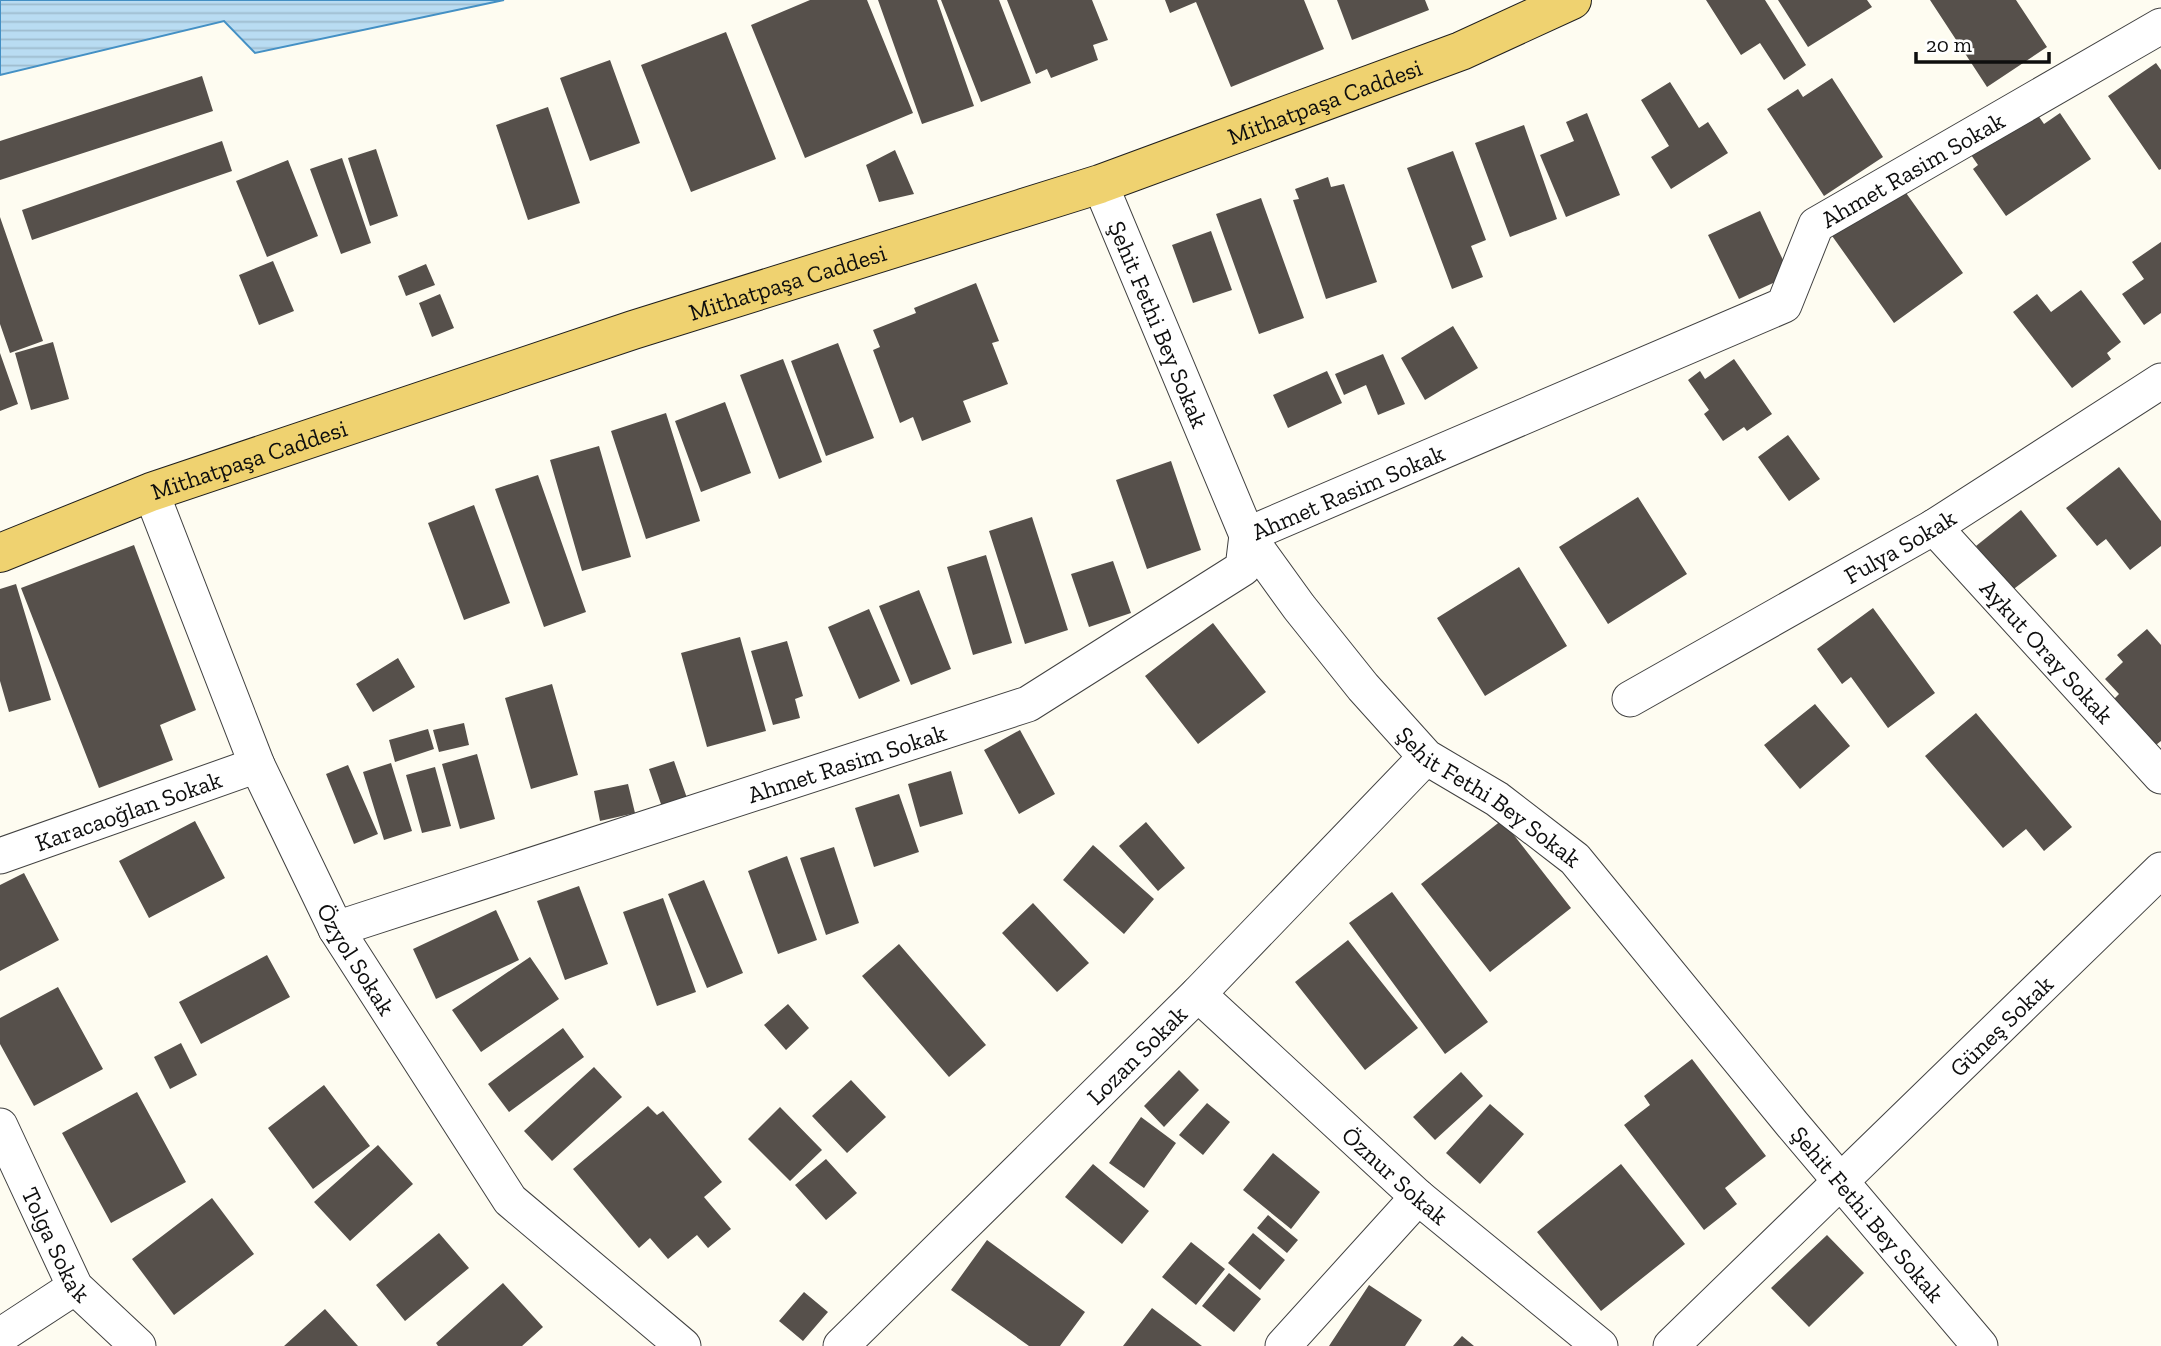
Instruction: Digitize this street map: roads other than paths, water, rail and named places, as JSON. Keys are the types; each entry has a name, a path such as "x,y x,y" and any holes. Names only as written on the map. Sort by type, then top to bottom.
{"main road":[{"name":"Mithatpaşa Caddesi","path":"0,553 152,492 633,330 1100,184 1461,51 1572,0"}],"street":[{"name":"Ahmet Rasim Sokak","path":"336,929 1028,704 1243,568 1247,535 1784,305 1816,225 2161,26"},
{"name":"Şehit Fethi Bey Sokak","path":"1100,184 1247,535 1298,607 1426,757 1497,799 1575,859 1840,1182 1979,1346"},
{"name":"Fulya Sokak","path":"1630,699 1934,527 2161,381"},
{"name":"Özyol Sokak","path":"152,492 257,765 336,929 510,1200 683,1346"},
{"name":"Aykut Oray Sokak","path":"1934,527 2161,776"},
{"name":"Lozan Sokak","path":"841,1346 1198,994 1426,757"},
{"name":"Karacaoğlan Sokak","path":"0,856 257,765"},
{"name":"Güneş Sokak","path":"1671,1346 2161,870"},
{"name":"Öznur Sokak","path":"1198,994 1418,1198 1600,1346"},
{"name":"Tolga Sokak","path":"0,1126 75,1287 138,1346"},
{"path":"1283,1346 1418,1198"},
{"path":"0,1336 75,1287"}],"water":[{"path":"0,0 504,0 255,53 224,21 0,75"}]}
